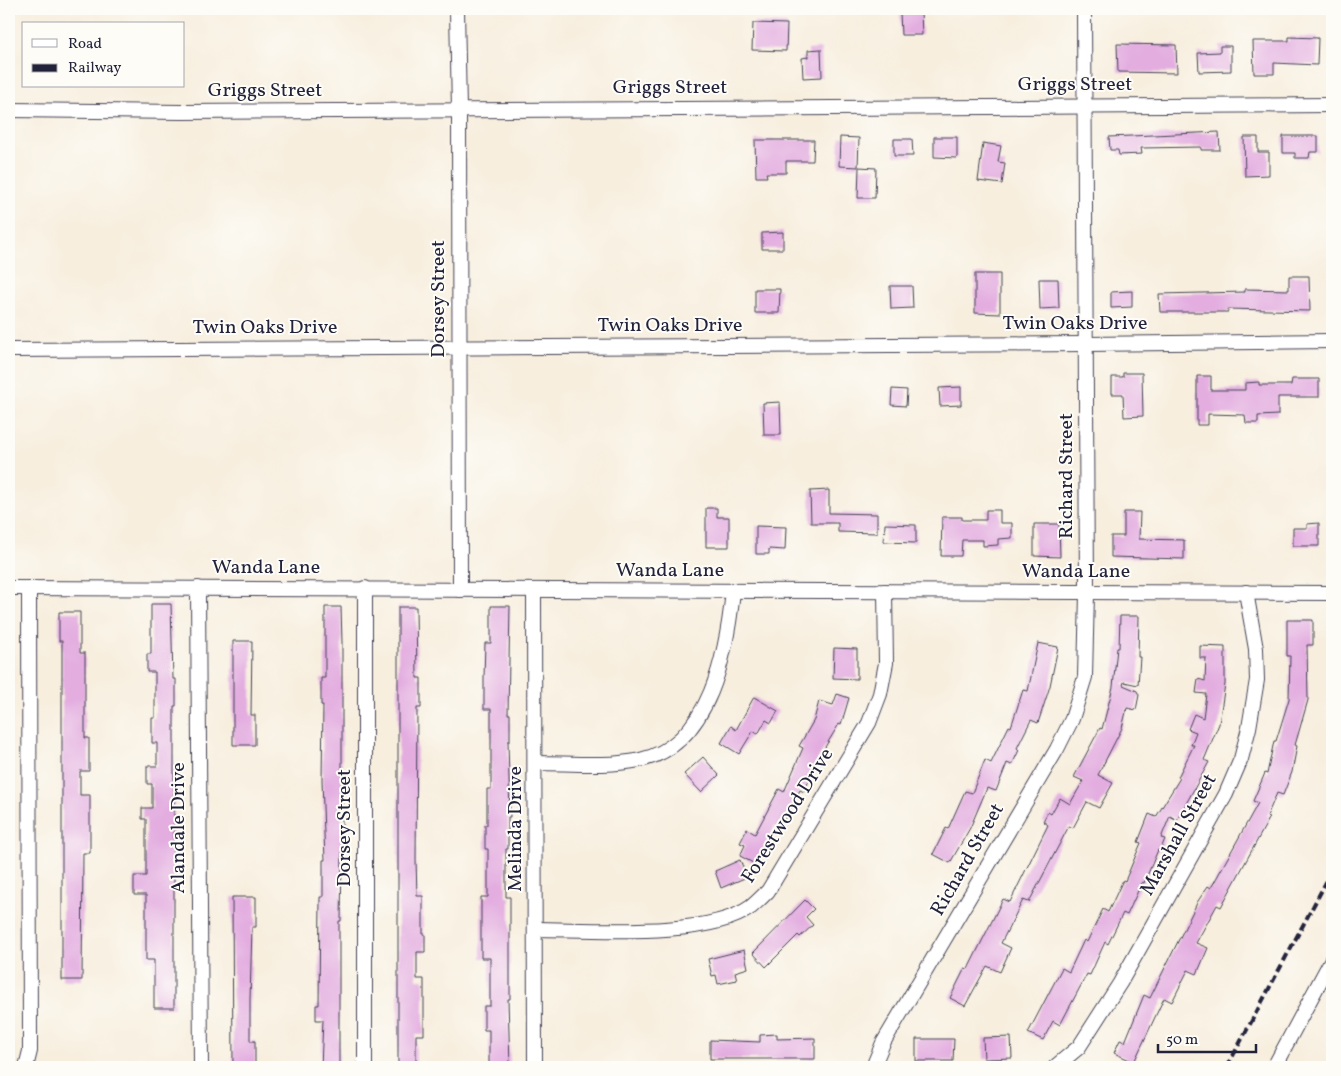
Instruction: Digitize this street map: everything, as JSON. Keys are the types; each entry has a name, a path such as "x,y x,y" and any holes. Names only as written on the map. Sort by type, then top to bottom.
{"street":[{"name":"Dorsey Street","path":"457,9 460,590"},
{"name":"Richard Street","path":"873,1067 883,1043 1072,719 1085,677 1088,592 1084,9"},
{"name":"Griggs Street","path":"9,110 459,110 1332,105"},
{"name":"Twin Oaks Drive","path":"9,350 1332,341"},
{"name":"Wanda Lane","path":"9,588 1332,593"},
{"path":"26,1067 30,1051 29,588"},
{"name":"Alandale Drive","path":"198,588 201,1067"},
{"name":"Dorsey Street","path":"365,588 365,1067"},
{"path":"536,763 613,764 640,760 660,754 678,742 692,725 712,688 723,660 733,590"},
{"name":"Melinda Drive","path":"534,591 536,763 535,1067"},
{"name":"Forestwood Drive","path":"535,929 678,929 730,917 751,907 768,891 869,723 880,694 886,663 885,591"},
{"name":"Marshall Street","path":"1056,1067 1079,1047 1120,982 1226,794 1241,759 1257,680 1256,649 1246,592"},
{"path":"1274,1067 1332,959"}],"building":[{"path":"900,12 921,12 922,35 901,35"},
{"path":"753,23 787,24 786,51 752,50"},
{"path":"1289,37 1318,38 1317,65 1274,63 1274,74 1254,74 1253,41 1289,41"},
{"path":"1117,44 1176,45 1177,73 1118,72"},
{"path":"1220,46 1231,46 1231,71 1199,72 1198,53 1220,52"},
{"path":"821,49 822,77 803,78 802,58 808,57 808,50"},
{"path":"1219,132 1220,150 1201,150 1201,147 1141,148 1142,154 1119,155 1118,150 1110,150 1109,137"},
{"path":"1283,136 1318,136 1318,152 1310,152 1309,158 1295,158 1295,153 1283,153"},
{"path":"840,137 859,138 858,167 839,166"},
{"path":"934,137 957,137 957,158 934,157"},
{"path":"1244,137 1258,137 1258,152 1269,152 1269,175 1245,176"},
{"path":"894,139 912,139 913,156 894,156"},
{"path":"755,140 814,140 813,161 786,161 786,173 766,173 767,177 756,177"},
{"path":"983,143 1001,146 998,162 1005,163 1002,184 978,181"},
{"path":"859,167 876,168 875,198 858,198"},
{"path":"783,232 783,249 762,249 762,233"},
{"path":"975,274 1000,274 1000,314 975,313"},
{"path":"1289,276 1309,276 1310,311 1228,309 1228,312 1160,312 1159,294 1245,292 1245,289 1289,290"},
{"path":"1039,279 1058,279 1059,308 1040,309"},
{"path":"890,286 912,286 913,308 891,309"},
{"path":"755,289 780,289 779,313 755,313"},
{"path":"1132,291 1132,307 1111,308 1111,292"},
{"path":"1123,373 1142,373 1143,416 1124,417 1123,394 1112,394 1112,377 1123,377"},
{"path":"1197,376 1211,376 1211,390 1245,390 1245,383 1259,382 1259,385 1291,385 1292,379 1319,379 1319,397 1278,397 1278,415 1258,416 1258,423 1246,423 1245,415 1208,414 1208,425 1197,425"},
{"path":"961,387 961,405 940,406 939,388"},
{"path":"892,389 907,390 906,406 891,405"},
{"path":"780,402 781,435 764,435 763,403"},
{"path":"829,490 829,513 877,514 877,533 838,532 838,523 811,523 810,491"},
{"path":"706,508 717,508 717,517 729,517 729,547 706,547"},
{"path":"986,510 1000,510 1000,523 1012,523 1012,538 998,539 998,545 983,546 983,540 962,540 961,556 941,556 942,517 962,517 962,520 986,520"},
{"path":"1124,512 1140,512 1139,539 1184,540 1184,559 1111,557 1111,536 1124,536"},
{"path":"1319,523 1319,546 1293,546 1293,528 1307,528 1307,524"},
{"path":"885,524 916,525 916,543 884,542"},
{"path":"1034,524 1059,524 1060,557 1034,556"},
{"path":"756,526 786,527 785,550 769,549 769,554 756,554"},
{"path":"151,604 171,604 173,679 176,679 176,706 174,706 174,1008 154,1008 154,960 146,960 146,895 134,895 134,876 146,876 146,819 142,819 142,808 152,808 152,784 147,784 147,766 157,766 157,743 152,743 152,718 155,718 155,672 147,672 147,654 151,654"},
{"path":"491,606 510,606 508,714 510,714 510,741 508,741 510,817 508,817 508,849 506,849 506,897 510,897 510,999 508,999 510,1067 489,1067 489,1030 484,1030 484,1006 490,1006 490,958 481,958 481,897 488,897 488,849 485,849 485,825 487,825 487,789 491,789 491,709 484,709 484,678 485,643 491,643"},
{"path":"325,607 341,607 342,853 341,921 339,921 339,1067 321,1067 323,1020 316,1020 316,1005 319,1005 320,897 323,897 323,860 325,860 321,678 325,678"},
{"path":"398,607 416,607 417,678 421,678 421,708 417,708 416,860 417,896 423,896 425,952 417,952 417,979 424,979 424,1035 416,1035 416,1067 398,1067"},
{"path":"59,612 80,612 80,653 85,653 85,738 89,738 89,771 80,771 80,795 90,795 90,853 83,853 82,980 62,980 62,641 59,641"},
{"path":"1120,616 1139,616 1138,657 1140,657 1138,685 1124,682 1123,685 1137,691 1139,695 1136,710 1127,708 1122,728 1098,775 1113,783 1099,808 1087,802 1073,828 1069,826 1029,902 1023,900 1001,943 1011,948 1000,972 987,966 965,1006 950,998 965,968 968,969 1003,899 1010,902 1048,825 1043,821 1048,812 1051,814 1060,798 1070,804 1083,781 1074,777 1100,728 1102,729 1113,687 1117,648 1119,648"},
{"path":"1287,620 1313,620 1313,645 1307,645 1308,700 1295,745 1297,746 1292,772 1283,795 1277,793 1267,816 1270,817 1221,907 1217,905 1196,943 1208,948 1197,974 1188,970 1172,1002 1164,998 1134,1062 1114,1053 1120,1040 1125,1042 1144,995 1150,998 1198,901 1208,886 1211,888 1258,803 1253,801 1265,773 1267,774 1274,741 1276,741 1289,699 1290,656 1287,656"},
{"path":"233,641 252,641 251,715 255,715 255,745 233,745"},
{"path":"1038,643 1058,647 1050,686 1038,723 1031,720 1017,748 1019,750 1012,765 1007,763 996,791 987,788 970,828 950,863 933,854 946,828 948,829 965,791 972,793 985,760 991,763 1009,726 1011,727 1023,690 1028,691"},
{"path":"1200,646 1225,647 1225,684 1219,724 1204,760 1209,762 1177,820 1170,816 1161,838 1165,839 1160,851 1158,850 1144,883 1142,882 1127,915 1123,913 1108,944 1105,942 1090,975 1087,974 1060,1025 1053,1021 1043,1040 1028,1033 1062,968 1069,972 1084,940 1087,942 1103,909 1108,912 1123,880 1125,881 1141,843 1138,842 1149,814 1156,817 1180,778 1178,777 1194,745 1191,745 1196,732 1188,729 1194,714 1203,718 1206,694 1196,693 1198,679 1205,681 1206,658 1200,658"},
{"path":"834,648 857,649 857,679 833,678"},
{"path":"837,694 849,698 841,725 839,724 819,757 804,792 800,790 779,829 775,826 755,864 740,856 745,845 740,843 747,829 755,834 779,789 784,792 803,748 799,746 814,720 819,701 833,705"},
{"path":"754,697 778,711 771,723 766,720 758,734 753,731 739,754 721,743 731,726 736,730"},
{"path":"703,757 719,775 701,792 684,774"},
{"path":"740,860 747,877 721,888 715,871"},
{"path":"232,897 256,897 256,927 252,927 250,999 250,1041 255,1041 255,1067 233,1067"},
{"path":"805,900 814,909 806,917 813,925 800,937 798,935 766,967 753,953"},
{"path":"744,950 748,968 735,972 737,980 718,984 716,975 712,976 708,959"},
{"path":"777,1034 777,1039 815,1038 815,1059 710,1059 710,1040 760,1042 760,1035"},
{"path":"1011,1037 1012,1058 984,1059 983,1038"},
{"path":"916,1039 954,1039 953,1061 916,1061"}],"railway":[{"path":"1227,1067 1332,871"}]}
